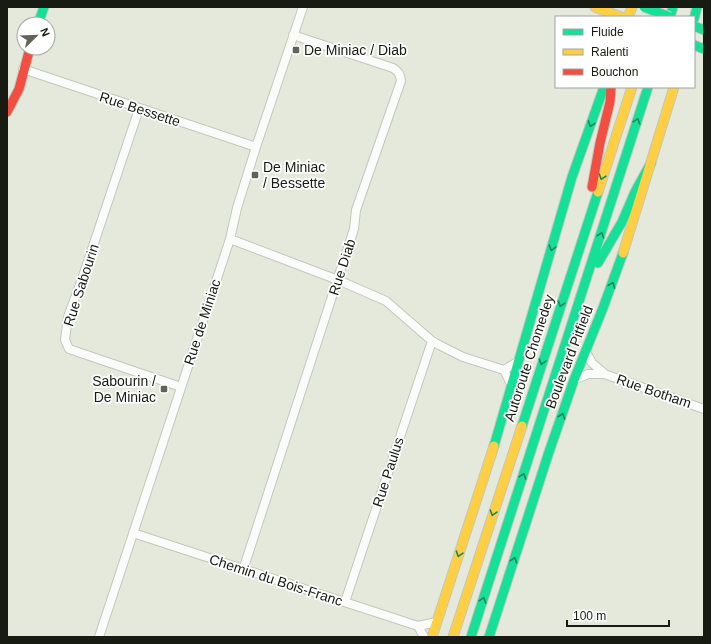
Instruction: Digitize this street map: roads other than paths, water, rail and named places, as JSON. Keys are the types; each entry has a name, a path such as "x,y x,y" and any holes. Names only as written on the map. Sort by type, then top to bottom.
{"main road":[{"path":"595,7 619,16"},
{"path":"644,7 667,16"},
{"path":"7,112 19,90 27,56"},
{"path":"7,100 23,69"},
{"path":"432,637 512,386 572,177 604,88"},
{"path":"582,240 600,143 610,102 611,88"},
{"name":"Autoroute Chomedey","path":"453,637 632,88"},
{"path":"470,637 648,88"},
{"name":"Boulevard Pitfield","path":"489,637 574,380 606,301 630,232 674,88"},
{"path":"585,284 622,222 634,192 651,162"}],"street":[{"name":"Rue de Miniac","path":"99,637 230,239 237,208 256,147 303,7"},
{"name":"Rue Diab","path":"243,570 338,280 354,228 356,210 401,81 401,75 393,68 293,35"},
{"name":"Rue Bessette","path":"23,69 256,147"},
{"name":"Rue Sabourin","path":"139,109 68,317 65,340 69,349 181,387"},
{"path":"230,239 338,280 386,301 432,341 446,350 504,370 519,362"},
{"name":"Rue Paulus","path":"345,602 432,341"},
{"name":"Rue Botham","path":"586,352 592,363 604,374"},
{"path":"504,370 512,386"},
{"name":"Rue Botham","path":"574,380 588,374 604,374 704,409"},
{"name":"Chemin du Bois-Franc","path":"133,534 418,626"},
{"path":"424,637 418,626 437,622"}],"place":[{"name":"De Miniac / Diab","path":"296,50"},
{"name":"De Miniac / Bessette","path":"255,175"},
{"name":"Sabourin / De Miniac","path":"164,389"}]}
